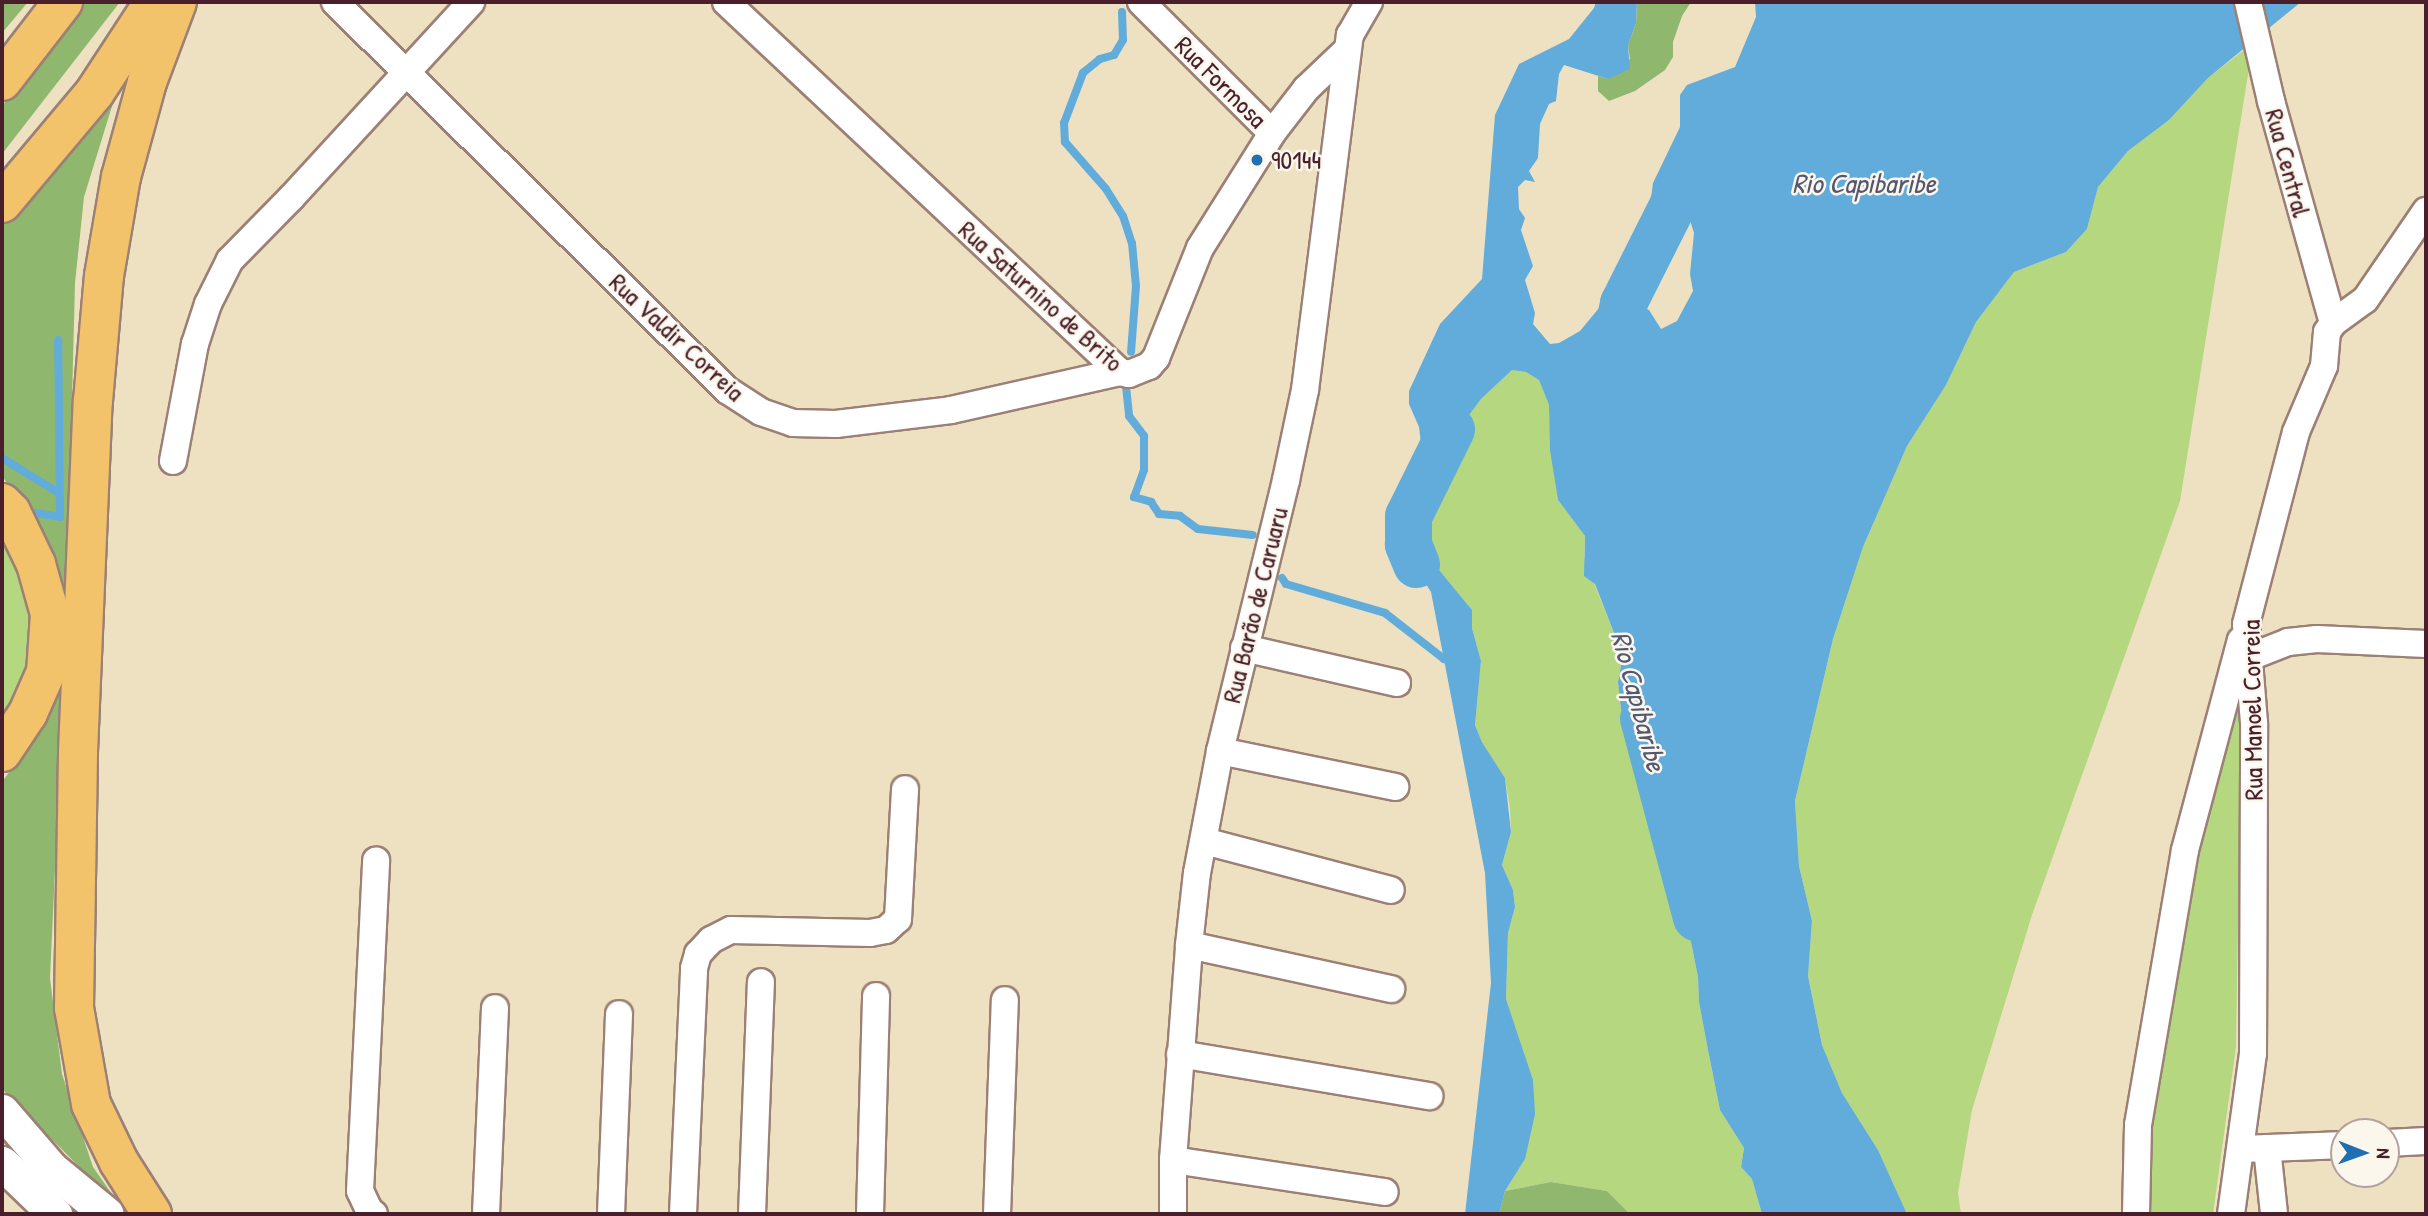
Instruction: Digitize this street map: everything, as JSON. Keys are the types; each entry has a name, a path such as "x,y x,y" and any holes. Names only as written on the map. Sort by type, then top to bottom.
{"highway":[{"path":"2,81 62,2"},
{"path":"2,203 95,92 153,2"},
{"path":"152,1214 119,1162 91,1104 74,1008 78,752 93,401 104,276 121,177 147,82 177,2"},
{"path":"2,503 11,512 36,564 50,614 46,672 27,713 2,752"}],"street":[{"name":"Rua Valdir Correia","path":"335,2 727,390 761,412 793,423 836,424 951,410 1120,372"},
{"path":"173,461 195,344 208,304 230,260 292,198 471,2"},
{"name":"Rua Saturnino de Brito","path":"726,2 1120,372 1137,373 1156,358 1199,248 1272,133 1306,89 1348,42"},
{"name":"Rua Formosa","path":"1141,2 1272,133"},
{"path":"1348,42 1351,2"},
{"name":"Rua Barão de Caruaru","path":"1173,1214 1173,1160 1189,945 1204,841 1220,751 1305,390 1348,42 1369,2"},
{"name":"Rua Central","path":"2248,2 2271,101 2333,323"},
{"path":"2333,323 2365,300 2426,211"},
{"name":"Rua Manoel Correia","path":"2231,1214 2254,1149 2255,838 2250,657 2246,624 2270,522 2297,432 2322,373 2328,332 2333,323"},
{"path":"2136,1214 2138,1125 2185,850 2246,624"},
{"path":"2250,657 2288,642 2317,639 2426,645"},
{"path":"1244,648 1397,683"},
{"path":"1220,751 1395,787"},
{"path":"683,1214 694,968 698,954 711,940 730,930 870,933 886,930 898,919 905,789"},
{"path":"1204,841 1391,890"},
{"path":"374,1214 369,1210 360,1191 376,860"},
{"path":"1189,945 1391,989"},
{"path":"752,1214 761,982"},
{"path":"870,1214 876,996"},
{"path":"997,1214 1005,1000"},
{"path":"485,1214 495,1008"},
{"path":"611,1214 620,1014"},
{"path":"1180,1054 1429,1096"},
{"path":"2,1111 51,1168 107,1214"},
{"path":"2400,1142 2426,1141"},
{"path":"2274,1214 2254,1149 2330,1146"},
{"path":"1173,1160 1385,1192"},
{"path":"2,1163 55,1214"}],"green space":[{"path":"2,2 28,2 2,33"},
{"path":"82,2 120,2 2,154 2,106"},
{"path":"1637,2 1691,2 1682,16 1673,42 1673,57 1665,70 1635,91 1609,101 1598,91 1598,76 1608,79 1630,59 1628,46 1636,23"},
{"path":"2253,43 2180,501 2032,915 1972,1110 1958,1193 1961,1214 1907,1214 1878,1150 1842,1093 1822,1045 1808,976 1812,921 1799,866 1795,801 1833,639 1863,547 1907,446 1946,385 1976,322 2014,272 2066,252 2087,229 2098,187 2128,151 2169,120 2208,78"},
{"path":"121,77 84,197 75,283 66,634 50,978 62,1074 93,1167 126,1214 2,1089 2,782 43,725 52,562 2,475 2,212"},
{"path":"1512,370 1526,372 1539,380 1549,405 1551,450 1558,500 1585,536 1584,558 1619,646 1621,666 1618,682 1621,709 1627,722 1627,743 1652,784 1667,772 1678,815 1684,823 1675,862 1698,977 1699,1002 1708,1050 1720,1110 1744,1148 1741,1167 1752,1179 1762,1214 1630,1214 1607,1191 1551,1182 1505,1191 1525,1159 1524,1053 1506,1000 1508,933 1515,907 1513,890 1502,865 1511,832 1510,809 1505,778 1482,742 1475,725 1481,661 1472,628 1472,610 1435,565 1428,538 1428,518 1441,468 1464,422 1481,399"},
{"path":"2,528 33,609 32,657 2,731"},
{"path":"2230,687 2239,699 2241,734 2236,1047 2213,1214 2144,1214 2143,1133 2185,863"},
{"path":"1551,1182 1607,1191 1630,1214 1499,1214 1505,1191"}],"water":[{"name":"Rio Capibaribe","path":"1596,2 1637,2 1636,23 1628,46 1630,69 1608,79 1564,65 1559,74 1556,101 1549,104 1540,124 1538,158 1529,171 1535,182 1525,180 1518,187 1519,209 1525,218 1521,230 1533,266 1525,280 1535,313 1533,324 1550,344 1559,343 1580,331 1604,302 1634,302 1649,310 1661,329 1677,321 1693,291 1690,274 1694,233 1689,217 1676,214 1664,233 1652,228 1646,235 1653,183 1680,127 1680,95 1687,85 1735,67 1756,17 1755,2 2301,2 2208,78 2169,120 2128,151 2098,187 2087,229 2066,252 2014,272 1976,322 1946,385 1907,446 1863,547 1833,639 1795,801 1799,866 1812,921 1808,976 1822,1045 1842,1093 1878,1150 1907,1214 1762,1214 1752,1179 1741,1167 1744,1148 1720,1110 1708,1050 1699,1002 1698,977 1675,862 1684,823 1678,815 1667,773 1652,784 1627,743 1627,722 1621,709 1618,682 1621,666 1619,646 1595,584 1584,576 1585,536 1558,500 1550,450 1549,405 1539,380 1526,372 1512,370 1481,399 1464,422 1441,467 1428,518 1428,538 1435,565 1472,610 1472,628 1481,661 1475,725 1482,742 1505,778 1511,832 1502,865 1513,890 1515,907 1508,933 1506,999 1533,1080 1535,1114 1525,1159 1505,1191 1499,1214 1465,1214 1491,983 1485,873 1431,592 1406,553 1408,510 1419,494 1425,476 1419,427 1409,404 1409,391 1440,324 1482,279 1495,115 1519,64 1569,39"}],"waterway":[{"path":"1122,12 1123,40 1114,55 1100,59 1083,73 1064,123 1065,142 1106,189 1123,216 1132,243 1136,286 1131,352"},
{"name":"Rio Capibaribe","path":"1611,363 1623,303 1688,174"},
{"path":"35,513 60,517 58,340"},
{"path":"1126,386 1129,416 1144,436 1144,470 1134,497 1151,502 1159,514 1180,516 1198,529 1253,535"},
{"path":"1416,564 1408,544 1408,516 1451,429"},
{"path":"2,458 59,493"},
{"path":"1282,578 1286,584 1385,613 1444,659 1452,661"},
{"name":"Rio Capibaribe","path":"1643,718 1696,917"}],"place":[{"name":"90144","path":"1257,160"}]}
